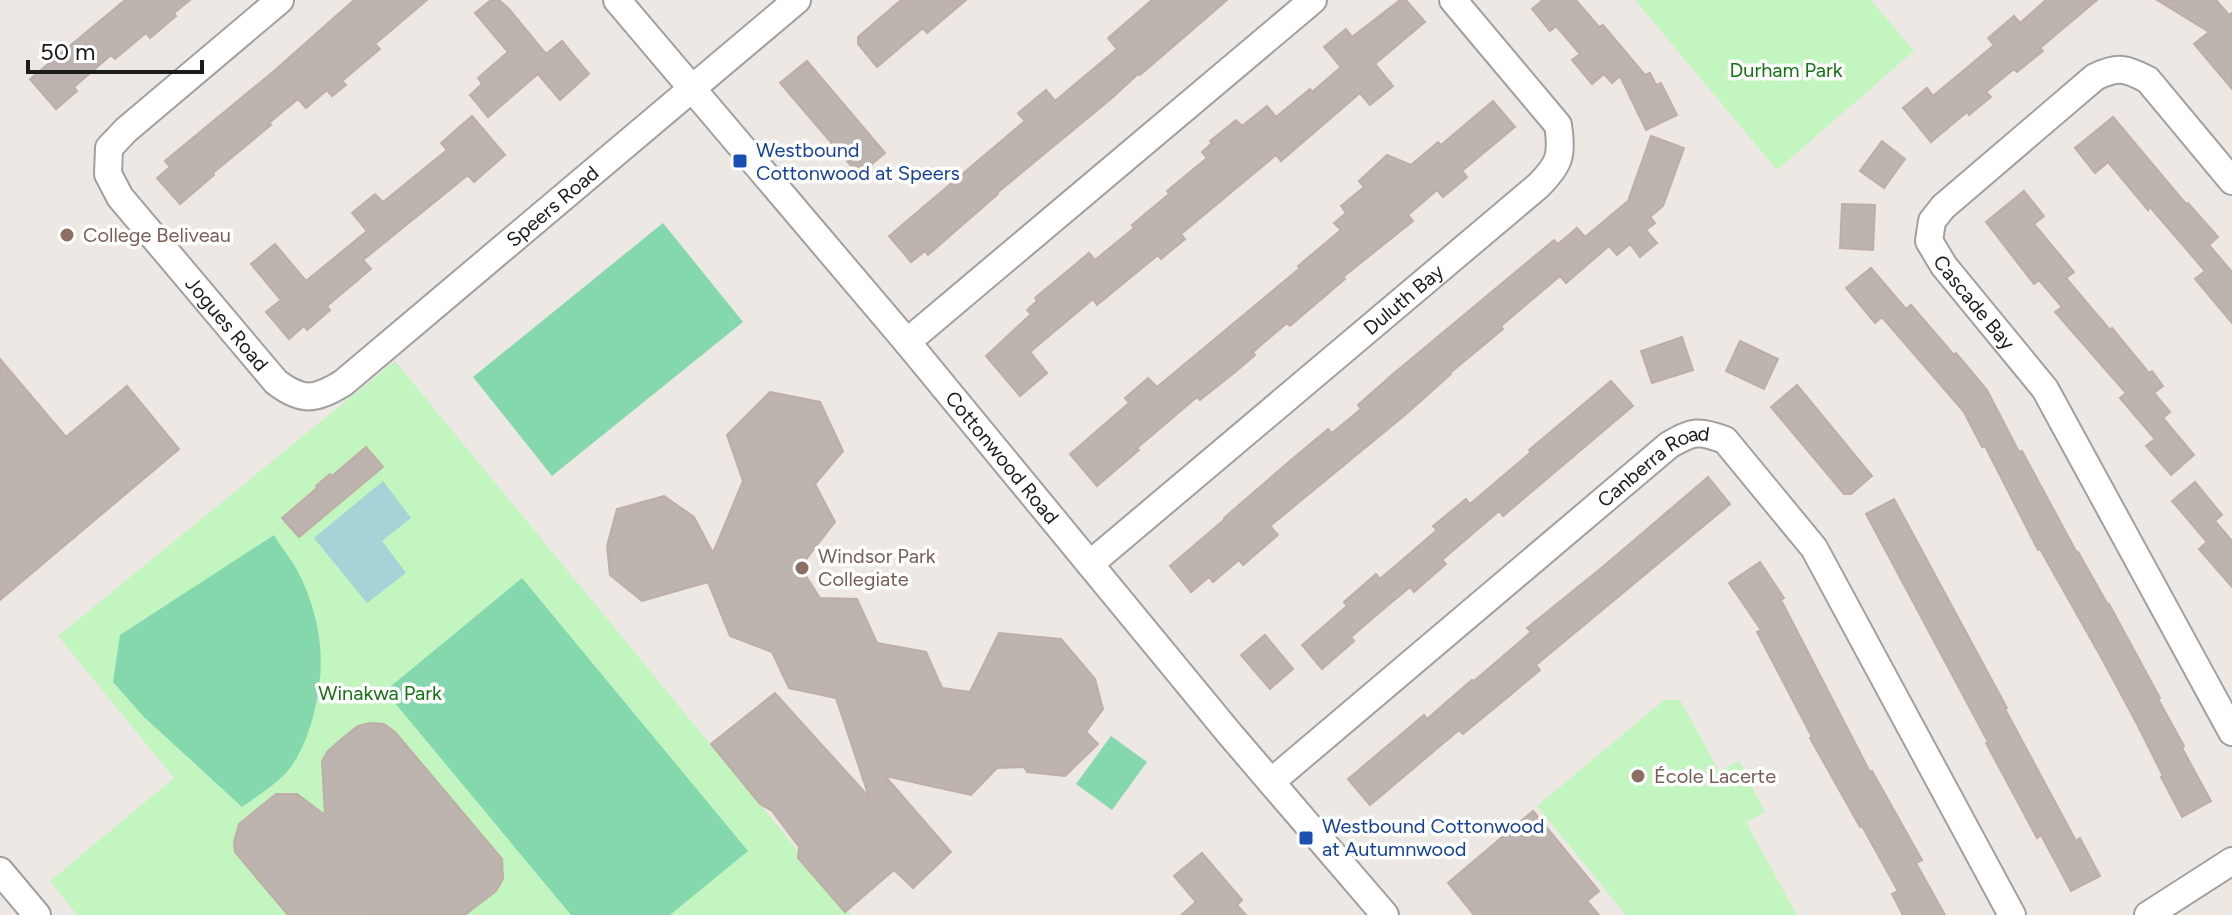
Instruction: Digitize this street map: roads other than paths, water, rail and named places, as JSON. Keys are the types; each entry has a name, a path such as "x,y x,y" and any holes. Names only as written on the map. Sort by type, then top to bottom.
{"street":[{"name":"Jogues Road","path":"280,0 126,130 109,148 108,174 126,204 276,382 302,397"},
{"name":"Cottonwood Road","path":"617,0 1385,915"},
{"name":"Speers Road","path":"302,397 324,395 343,383 797,0"},
{"path":"907,342 1313,0"},
{"name":"Duluth Bay","path":"1090,564 1554,170 1562,150 1558,125 1453,0"},
{"name":"Cascade Bay","path":"2232,181 2148,80 2130,70 2111,70 2095,77 1943,207 1932,221 1929,241 1944,266 2045,389 2232,732"},
{"name":"Canberra Road","path":"1271,782 1669,445 1687,434 1704,432 1725,440 1814,548 2012,915"},
{"path":"2148,915 2232,861"},
{"path":"0,871 37,915"}],"water":[{"path":"383,481 411,518 382,541 406,573 367,603 314,538"}],"place":[{"name":"Westbound Cottonwood at Speers","path":"740,161"},
{"name":"College Beliveau","path":"67,235"},
{"name":"Windsor Park Collegiate","path":"802,568"},
{"name":"École Lacerte","path":"1638,776"},
{"name":"Westbound Cottonwood at Autumnwood","path":"1306,838"}],"park label":[{"name":"Durham Park","path":"1786,70"},
{"name":"Winakwa Park","path":"380,693"}]}
